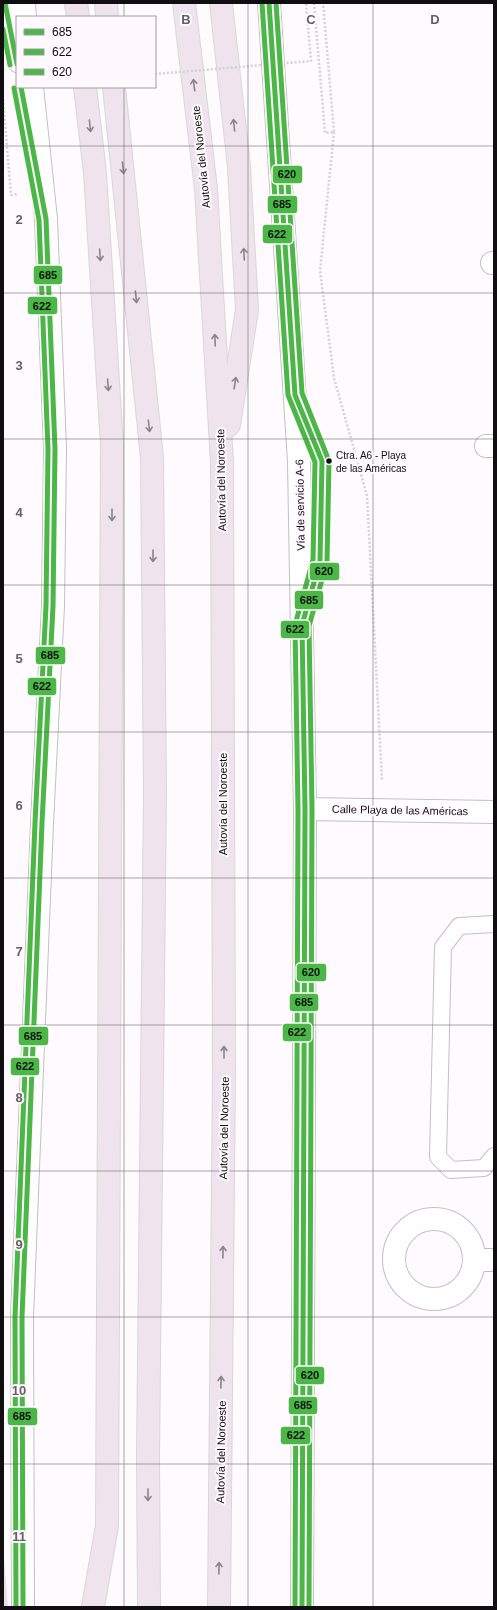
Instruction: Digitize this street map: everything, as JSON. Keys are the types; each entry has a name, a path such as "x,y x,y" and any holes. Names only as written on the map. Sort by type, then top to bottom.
{"highway":[{"path":"76,3 78,16"},
{"path":"106,3 107,16"},
{"name":"Autovía del Noroeste","path":"184,3 206,188 222,463 224,1073 219,1607"},
{"path":"220,3 239,167 248,310 222,463"},
{"path":"85,88 95,173 112,446 107,1526 93,1607"},
{"path":"114,88 152,458 155,799 148,1456 149,1607"}],"street":[{"path":"24,3 25,16"},
{"name":"Vía de servicio A-6","path":"269,3 299,461 305,809 302,1607"},
{"path":"23,1607 22,1317 42,823 53,606 55,449 46,219 32,88"},
{"name":"Calle Playa de las Américas","path":"305,809 494,812"},
{"path":"301,1567 310,1607"}],"lane":[{"path":"6,3 16,58"},
{"path":"21,88 46,219"},
{"path":"494,924 459,926 443,947 438,1157 451,1170 484,1168 494,1156"}],"path":[{"path":"156,74 311,61 306,3"},
{"path":"314,3 325,133 334,132"},
{"path":"323,3 334,132 320,271 334,378 367,496 382,781"}],"shaded area":[{"path":"3,1545 8,1607 3,1607"}],"transit line":[{"name":"685","path":"5,3 16,59"},
{"name":"622","path":"262,3 288,395 315,462 313,560 295,625 298,809 295,1607"},
{"name":"685","path":"269,3 295,395 322,461 320,561 302,625 305,809 302,1607"},
{"name":"620","path":"276,3 302,393 329,461 327,562 309,626 312,809 309,1607"},
{"name":"622","path":"3,29 10,65"},
{"name":"622","path":"14,88 39,220 48,449 46,606 35,823 15,1317 16,1607"},
{"name":"685","path":"21,88 46,219 55,449 53,606 42,823 22,1317 23,1607"}],"place":[{"name":"Ctra. A6 - Playa de las Américas","path":"329,461"}]}
